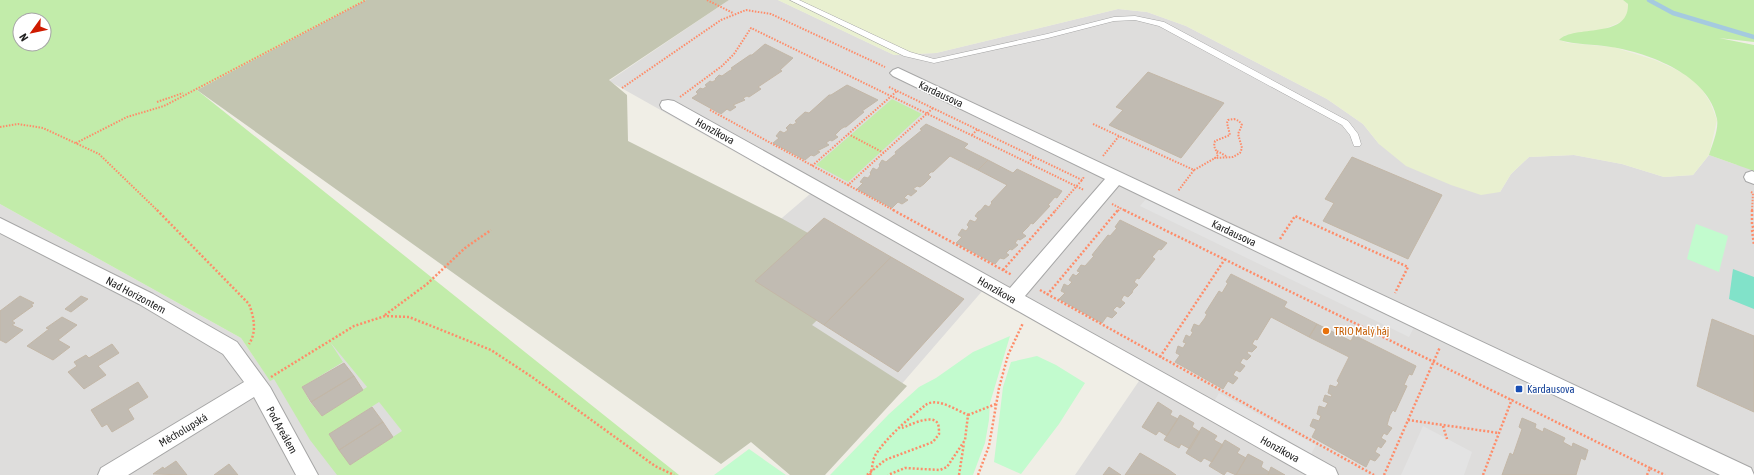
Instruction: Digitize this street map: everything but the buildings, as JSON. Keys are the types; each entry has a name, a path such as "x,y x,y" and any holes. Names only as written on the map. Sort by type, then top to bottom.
{"street":[{"name":"Kardausova","path":"898,73 1743,475"},
{"name":"Honzíkova","path":"668,105 1327,475"},
{"path":"1012,299 1116,177"},
{"name":"Nad Horizontem","path":"0,226 146,299 230,348 239,358 256,385"},
{"name":"Měcholupská","path":"109,475 256,385"},
{"name":"Pod Areálem","path":"256,385 307,475"}],"lane":[{"path":"793,0 908,54 934,61 1048,36 1114,19 1135,18 1161,24 1345,123 1354,134 1357,144"}],"path":[{"path":"76,143 126,117 164,106 366,0"},
{"path":"707,0 734,14"},
{"path":"622,88 721,20 746,10 771,14 898,73"},
{"path":"668,105 720,70 735,53 744,36 751,28 1077,186 1665,475"},
{"path":"889,88 1082,180"},
{"path":"812,166 898,91"},
{"path":"158,102 183,93"},
{"path":"683,95 690,99"},
{"path":"703,106 1048,294 1374,475"},
{"path":"848,185 933,108"},
{"path":"1175,195 1194,170 1215,158 1230,157 1238,155 1242,151 1238,134 1242,125 1238,120 1231,119 1227,122 1230,135 1215,141 1214,146 1222,155 1230,157"},
{"path":"0,127 18,124 43,128 99,154 109,163 173,225 223,279 249,304 253,319 253,338 239,358"},
{"path":"1093,124 1194,170"},
{"path":"972,135 978,130"},
{"path":"848,134 884,153"},
{"path":"1099,159 1119,136"},
{"path":"1215,158 1218,155 1217,150"},
{"path":"1028,163 1034,156"},
{"path":"989,286 1085,176"},
{"path":"1753,178 1750,192 1753,193 1754,245"},
{"path":"978,475 989,446 999,388 1017,333 1033,311 1120,208"},
{"path":"1278,243 1295,216 1408,267 1393,297"},
{"path":"256,385 354,326 384,316 427,284 465,248 491,230"},
{"path":"1147,375 1225,259"},
{"path":"384,316 409,317 491,350 532,377 643,458 655,466 674,475"},
{"path":"1384,475 1442,341"},
{"path":"1483,475 1512,399"},
{"path":"870,475 875,455 910,418 930,402 938,403 968,415 996,404"},
{"path":"959,475 968,415"},
{"path":"867,475 885,460 933,442 939,434 938,424 934,420 925,419 900,429"},
{"path":"1408,420 1499,433"},
{"path":"1443,426 1447,439"},
{"path":"888,475 905,468 940,470 947,467 965,440"},
{"path":"1647,475 1650,468"}],"shaded area":[{"path":"366,0 729,0 609,80 627,95 628,141 781,218 871,268 812,325 907,386 825,475 790,475 751,442 721,464 197,90"},
{"path":"729,0 778,0 894,55 936,53 1118,9 1147,12 1186,26 1327,99 1363,124 1379,144 1500,192 1511,174 1529,157 1574,155 1622,164 1664,177 1693,175 1709,155 1737,165 1754,103 1754,475 1075,475 1141,378 984,289 893,394 714,276 810,194 609,81"},
{"path":"778,0 1623,0 1628,4 1628,13 1623,21 1602,30 1566,35 1559,40 1568,43 1613,47 1655,60 1675,69 1699,85 1710,102 1717,120 1709,155 1693,175 1664,177 1622,164 1574,155 1529,157 1511,174 1500,192 1481,195 1451,185 1406,166 1379,144 1363,124 1327,99 1186,26 1147,12 1118,9 936,53 894,55"},
{"path":"1146,199 1414,327 1409,337 1140,206"},
{"path":"0,204 241,338 265,373 327,337 438,475 0,475"},
{"path":"1219,393 1316,445 1310,456 1213,403"},
{"path":"1423,426 1472,452 1464,475 1401,475"}],"green space":[{"path":"0,0 366,0 197,90 679,475 337,475 310,440 274,379 270,381 241,338 0,204","holes":["330,342 367,387 322,416 310,402 302,387 343,362","379,402 402,431 350,465 330,434"]},
{"path":"1623,0 1754,0 1754,42 1719,38 1754,45 1754,171 1709,155 1716,132 1717,119 1712,104 1702,90 1690,78 1659,61 1626,50 1559,40 1566,35 1600,30 1620,23 1626,15 1628,4"},
{"path":"892,99 922,114 848,182 816,165"},
{"path":"1696,224 1728,236 1719,272 1687,259"},
{"path":"1733,269 1754,277 1754,309 1729,299"},
{"path":"1010,336 990,403 985,443 973,475 830,475 889,414 919,387 936,378 973,352"},
{"path":"1037,356 1056,365 1085,383 1059,424 1021,474 994,462 1003,387 1011,362"},
{"path":"749,449 786,475 714,475"}],"waterway":[{"path":"1649,0 1673,13 1754,37"}],"place":[{"name":"TRIO Malý háj","path":"1326,331"},
{"name":"Kardausova","path":"1519,389"}]}
